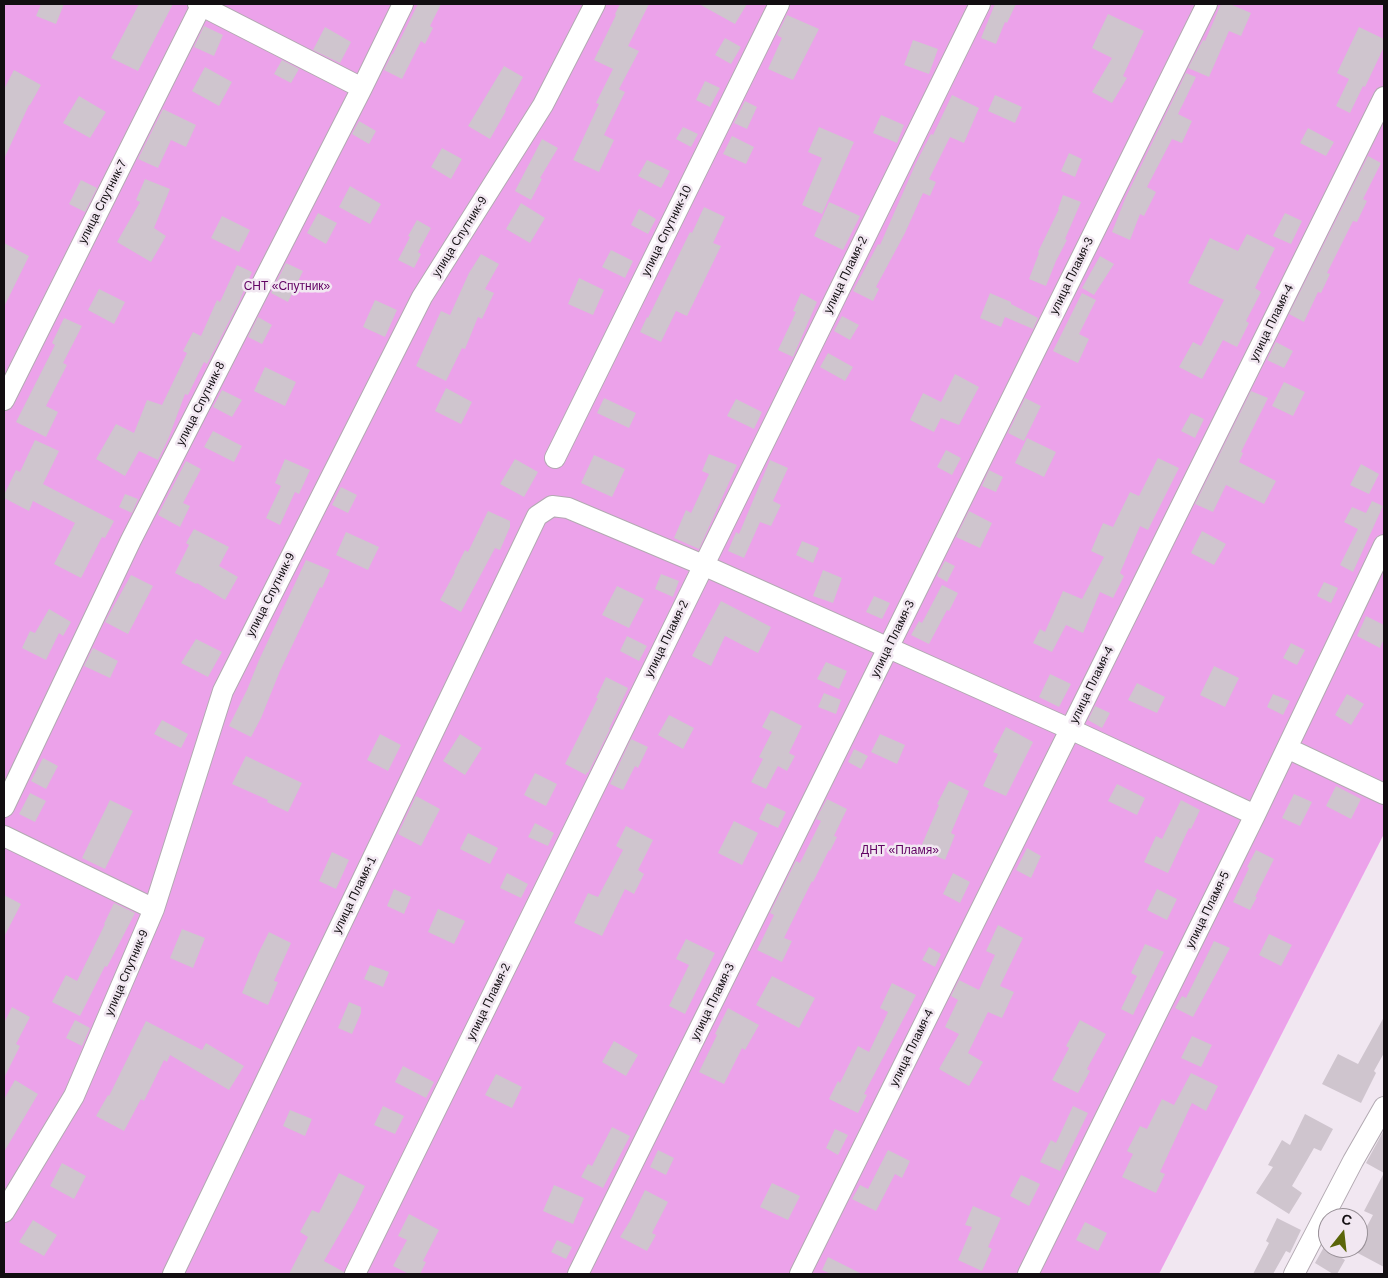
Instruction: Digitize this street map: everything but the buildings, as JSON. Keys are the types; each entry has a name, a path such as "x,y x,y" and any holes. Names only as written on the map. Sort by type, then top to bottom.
{"street":[{"path":"201,4 362,88"},
{"name":"улица Спутник-7","path":"4,400 201,4"},
{"name":"улица Спутник-8","path":"4,807 131,540 403,4"},
{"name":"улица Спутник-9","path":"4,1212 74,1096 154,909 223,691 422,297 543,105 595,4"},
{"name":"улица Спутник-10","path":"556,458 779,4"},
{"name":"улица Пламя-2","path":"355,1274 980,4"},
{"name":"улица Пламя-3","path":"578,1274 1207,4"},
{"name":"улица Пламя-4","path":"800,1274 1384,97"},
{"name":"улица Пламя-1","path":"173,1274 537,516 552,506 568,508 703,565"},
{"name":"улица Пламя-5","path":"1028,1274 1255,815 1384,545"},
{"path":"703,565 1070,729 1255,815"},
{"path":"1287,748 1384,794"},
{"path":"4,836 154,909"},
{"path":"1294,1274 1384,1107"}],"green space":[{"name":"ДНТ «Пламя»","path":"4,4 1384,4 1384,834 1159,1274 4,1274"}],"park label":[{"name":"СНТ «Спутник»","path":"287,287"}]}
